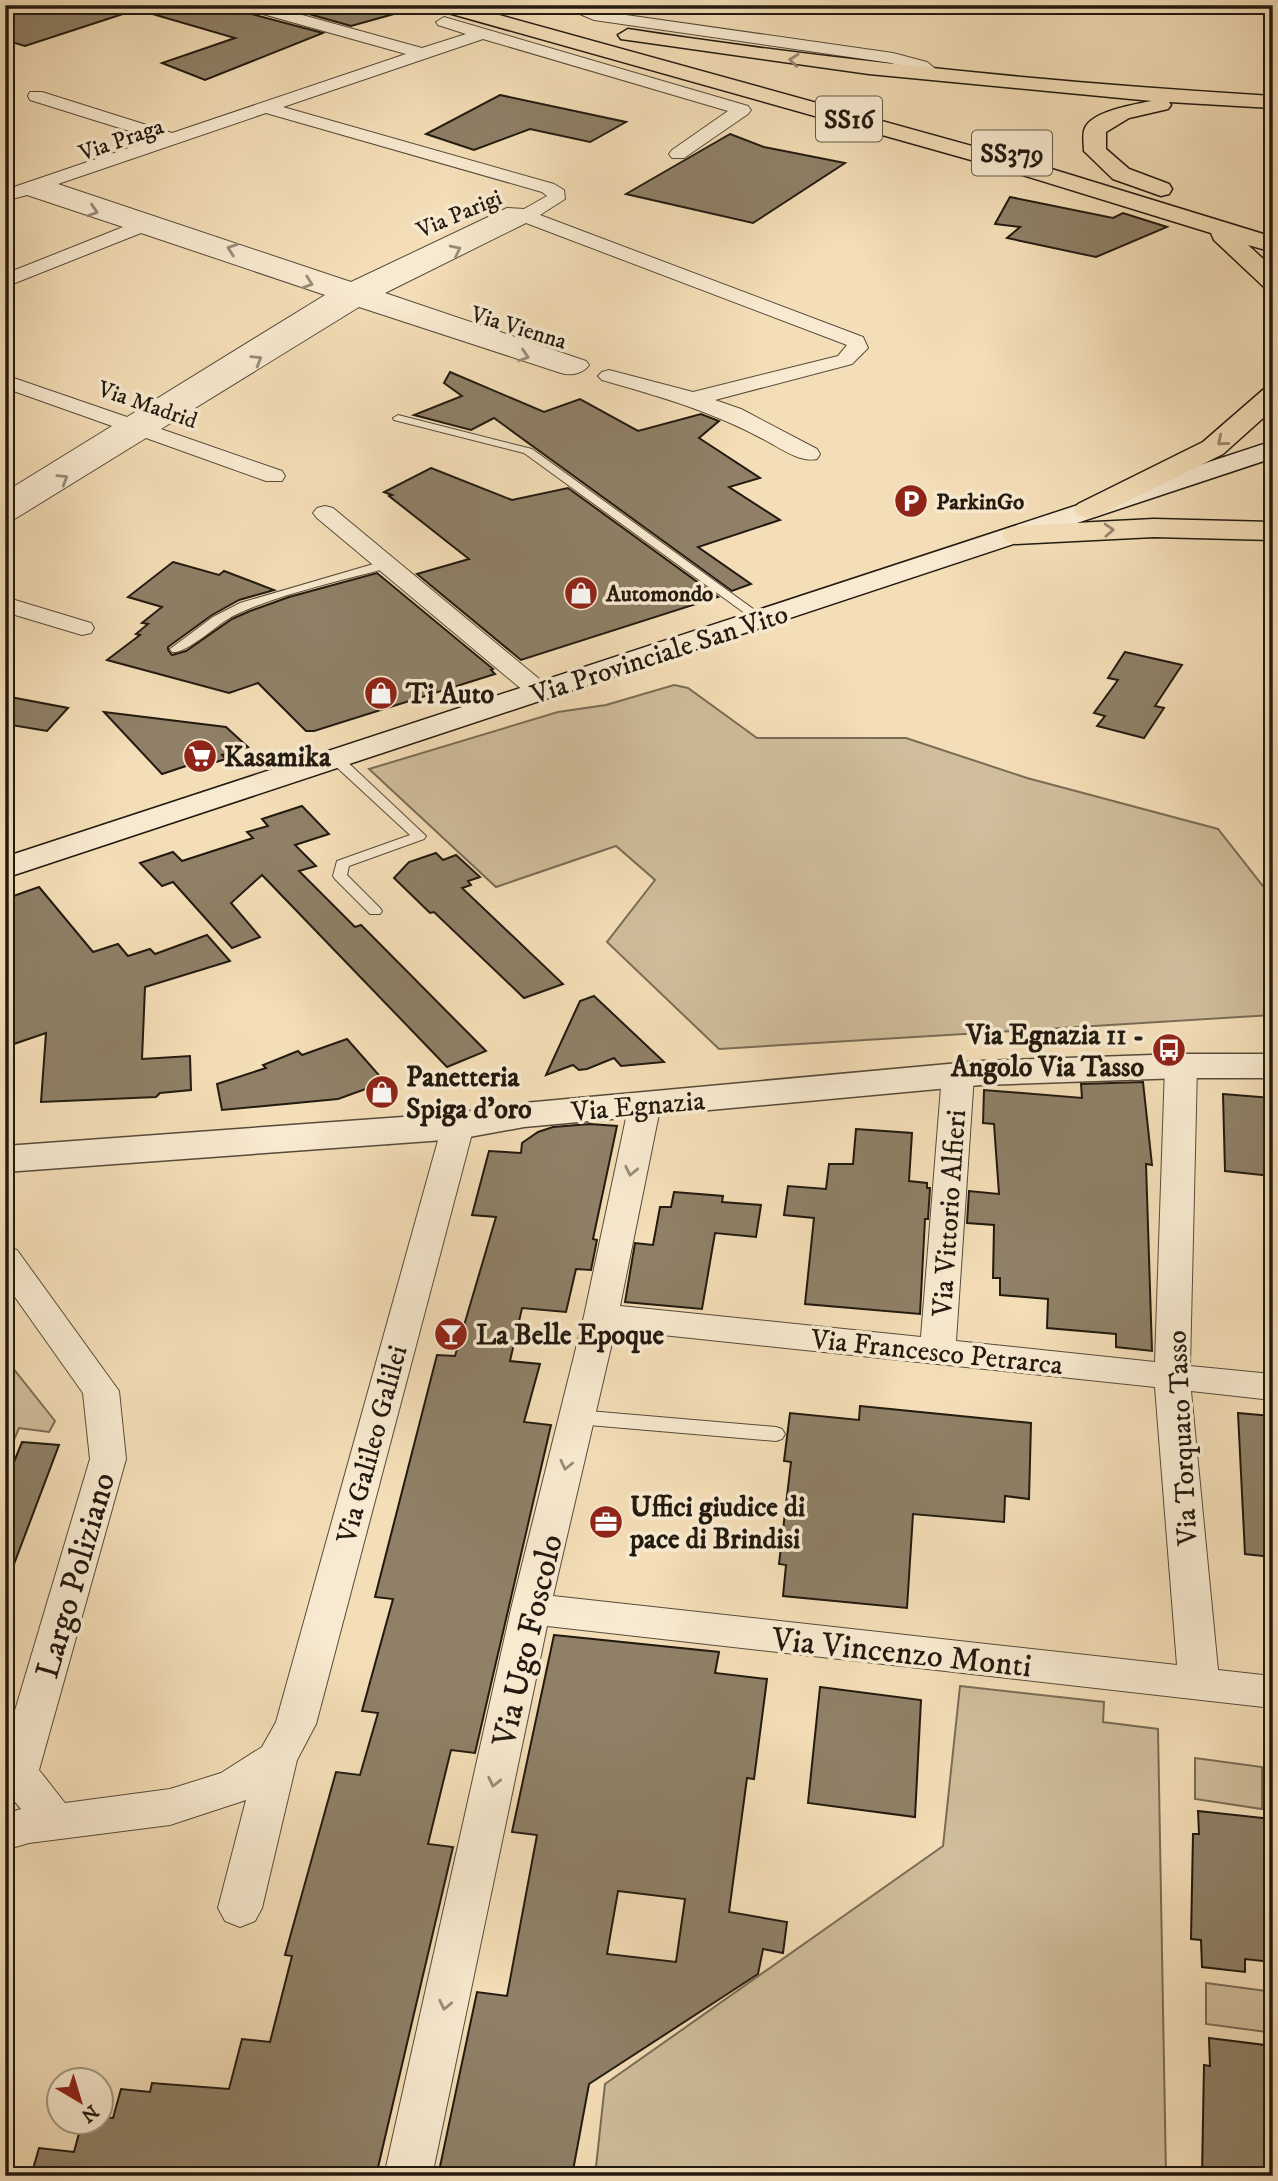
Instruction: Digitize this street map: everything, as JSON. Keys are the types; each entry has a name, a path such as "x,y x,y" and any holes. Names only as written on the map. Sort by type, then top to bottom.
{"highway":[{"name":"SS379","path":"494,5 1273,227"},
{"name":"SS16","path":"436,11 451,17 535,31 1011,164 1273,245"},
{"name":"SS16","path":"574,12 619,34 750,55 1096,91 1273,102"},
{"path":"1096,91 1121,105 1122,113"},
{"path":"1240,100 1171,104 1122,113 1096,129 1095,151 1121,174 1192,201 1273,227"},
{"path":"1212,228 1250,258 1273,282"},
{"path":"1088,510 1213,448 1273,396"},
{"path":"1016,535 1154,528 1273,531"}],"main road":[{"name":"Via Provinciale San Vito","path":"5,868 1273,449"},
{"name":"Via Egnazia","path":"5,1159 458,1126 524,1115 958,1075 1181,1066 1273,1066"}],"street":[{"path":"247,5 424,54"},
{"path":"436,11 481,34 742,110 678,154"},
{"name":"Via Praga","path":"5,196 40,189 481,34"},
{"path":"36,96 176,140"},
{"name":"Via Parigi","path":"5,515 136,428 354,294 525,216 556,199 557,194 548,188 268,108"},
{"name":"Via Praga","path":"5,201 234,125 249,115"},
{"name":"Via Vienna","path":"40,189 568,369 579,365 354,294"},
{"path":"525,216 856,341 858,348 845,360 693,399"},
{"path":"5,281 147,224"},
{"path":"609,376 693,399 733,414 809,453"},
{"name":"Via Madrid","path":"5,381 274,476"},
{"name":"Via Parigi","path":"5,502 136,428"},
{"path":"325,513 540,692"},
{"path":"5,604 82,628"},
{"name":"Via Torquato Tasso","path":"1181,1066 1172,1376 1199,1684"},
{"name":"Via Vittorio Alfieri","path":"938,1351 958,1075"},
{"name":"Via Ugo Foscolo","path":"408,2176 531,1609 601,1316 645,1104"},
{"name":"Via Galileo Galilei","path":"277,1759 296,1724 458,1126"},
{"name":"Largo Poliziano","path":"5,1258 101,1391 108,1459 17,1773 56,1822"},
{"name":"Via Francesco Petrarca","path":"601,1316 1273,1387"},
{"name":"Via Vincenzo Monti","path":"531,1609 1273,1692"},
{"path":"5,1832 56,1822 170,1807 235,1786 277,1759"},
{"path":"240,1908 277,1759"}],"lane":[{"path":"398,418 528,451 761,619"},
{"path":"176,649 217,620 244,607 387,564"},
{"path":"336,759 419,836 342,864 340,876 375,911"},
{"path":"577,1417 776,1434"}],"shaded area":[{"path":"674,685 688,688 757,738 906,738 1027,778 1218,829 1273,899 1273,1015 719,1049 607,942 655,880 616,846 496,887 369,769 558,712 606,705"},
{"path":"5,1358 55,1421 49,1432 19,1428 5,1461"},
{"path":"960,1686 1104,1702 1103,1722 1158,1729 1166,2176 595,2176 605,2084 943,1846"},
{"path":"1195,1758 1262,1767 1262,1809 1195,1799"},
{"path":"1206,1983 1273,1992 1273,2033 1206,2024"}],"building":[{"path":"7,5 131,5 132,11 25,46 5,40"},
{"path":"150,5 237,5 240,11 323,33 205,80 162,63 235,38 149,13"},
{"path":"277,5 393,5 394,14 351,26"},
{"path":"500,95 626,122 590,142 530,129 474,150 426,134"},
{"path":"730,134 764,147 845,163 753,223 626,194"},
{"path":"1010,197 1113,218 1123,213 1167,227 1096,257 1007,238 1020,227 995,224"},
{"path":"450,372 544,412 580,399 638,431 701,414 719,421 699,438 760,478 729,487 780,520 698,547 751,584 732,591 494,418 471,430 414,415 462,396 444,383"},
{"path":"431,468 512,500 568,488 718,597 521,660 417,574 469,559 389,496 392,495 384,492"},
{"path":"173,562 219,575 224,571 274,590 239,600 212,615 168,647 172,655 186,651 232,619 250,611 289,597 377,573 493,669 491,670 495,674 314,731 306,731 258,683 229,693 107,660 140,635 136,634 148,624 142,623 162,607 128,597"},
{"path":"1125,652 1182,665 1155,706 1164,708 1144,738 1097,726 1105,716 1094,713 1118,680 1108,678"},
{"path":"5,696 68,708 47,731 5,724"},
{"path":"104,712 226,727 248,747 222,755 226,759 193,769 189,765 162,774"},
{"path":"302,806 329,834 295,845 316,866 299,871 355,927 361,925 486,1051 447,1067 262,875 231,903 260,937 232,948 173,882 162,886 140,863 173,852 182,861 253,838 247,832 268,826 262,819"},
{"path":"436,853 443,860 456,855 480,877 468,881 471,885 462,888 563,984 524,998 434,912 430,913 394,878 409,862"},
{"path":"39,887 93,952 118,944 128,956 150,949 155,954 207,935 230,961 145,987 142,1059 190,1056 191,1090 160,1093 156,1097 41,1102 46,1033 5,1047 5,899"},
{"path":"594,996 664,1062 621,1066 614,1058 587,1069 579,1070 573,1065 546,1075 580,1001"},
{"path":"347,1039 385,1082 338,1099 222,1110 217,1084 266,1068 263,1065 298,1051 302,1055"},
{"path":"1143,1082 1152,1165 1146,1164 1152,1351 1116,1347 1116,1334 1047,1328 1048,1299 1000,1295 1000,1278 993,1278 994,1225 967,1223 969,1191 999,1194 994,1124 983,1123 984,1090 1082,1098 1081,1084"},
{"path":"1223,1094 1273,1098 1273,1176 1225,1171"},
{"path":"590,1124 617,1126 593,1239 597,1240 591,1270 576,1269 566,1312 522,1308 510,1361 540,1364 524,1422 551,1425 475,1753 451,1750 428,1844 453,1847 376,2176 31,2176 39,2148 74,2152 78,2136 116,2136 116,2107 121,2089 150,2092 152,2083 229,2089 242,2039 270,2042 292,1956 285,1955 336,1772 360,1775 378,1713 362,1711 393,1599 375,1597 437,1355 455,1356 496,1217 472,1215 489,1151 521,1153 522,1143 538,1132 553,1127"},
{"path":"856,1129 912,1133 909,1181 927,1183 927,1188 930,1188 928,1219 925,1219 920,1314 805,1304 814,1218 784,1215 788,1186 826,1189 829,1164 853,1164"},
{"path":"674,1192 723,1196 722,1202 761,1205 756,1237 715,1233 702,1309 625,1302 635,1243 653,1245 660,1207 671,1207"},
{"path":"860,1406 1031,1423 1029,1499 1005,1496 1004,1522 913,1514 907,1608 783,1596 786,1565 779,1564 791,1462 784,1461 790,1413 859,1420"},
{"path":"1238,1413 1273,1416 1273,1557 1245,1554"},
{"path":"22,1442 59,1445 8,1580 5,1580 5,1484"},
{"path":"554,1635 719,1652 715,1673 767,1679 754,1779 747,1778 729,1912 787,1922 783,1953 763,1949 758,1974 589,2084 572,2176 438,2176 477,1992 507,1996 537,1835 512,1832","holes":["618,1891 685,1899 676,1962 607,1954"]},
{"path":"820,1687 921,1700 915,1817 808,1803"},
{"path":"1198,1811 1273,1819 1273,1962 1245,1959 1245,1972 1202,1967 1201,1940 1191,1939 1193,1834 1199,1834"},
{"path":"1209,2038 1273,2046 1273,2176 1202,2176 1204,2065 1210,2066"}],"place":[{"name":"ParkinGo","path":"911,501"},
{"name":"Automondo","path":"581,593"},
{"name":"Ti Auto","path":"381,693"},
{"name":"Kasamika","path":"200,756"},
{"name":"Via Egnazia 11 - Angolo Via Tasso","path":"1169,1050"},
{"name":"Panetteria Spiga d'oro","path":"382,1092"},
{"name":"La Belle Epoque","path":"451,1334"},
{"name":"Uffici giudice di pace di Brindisi","path":"606,1522"}]}
